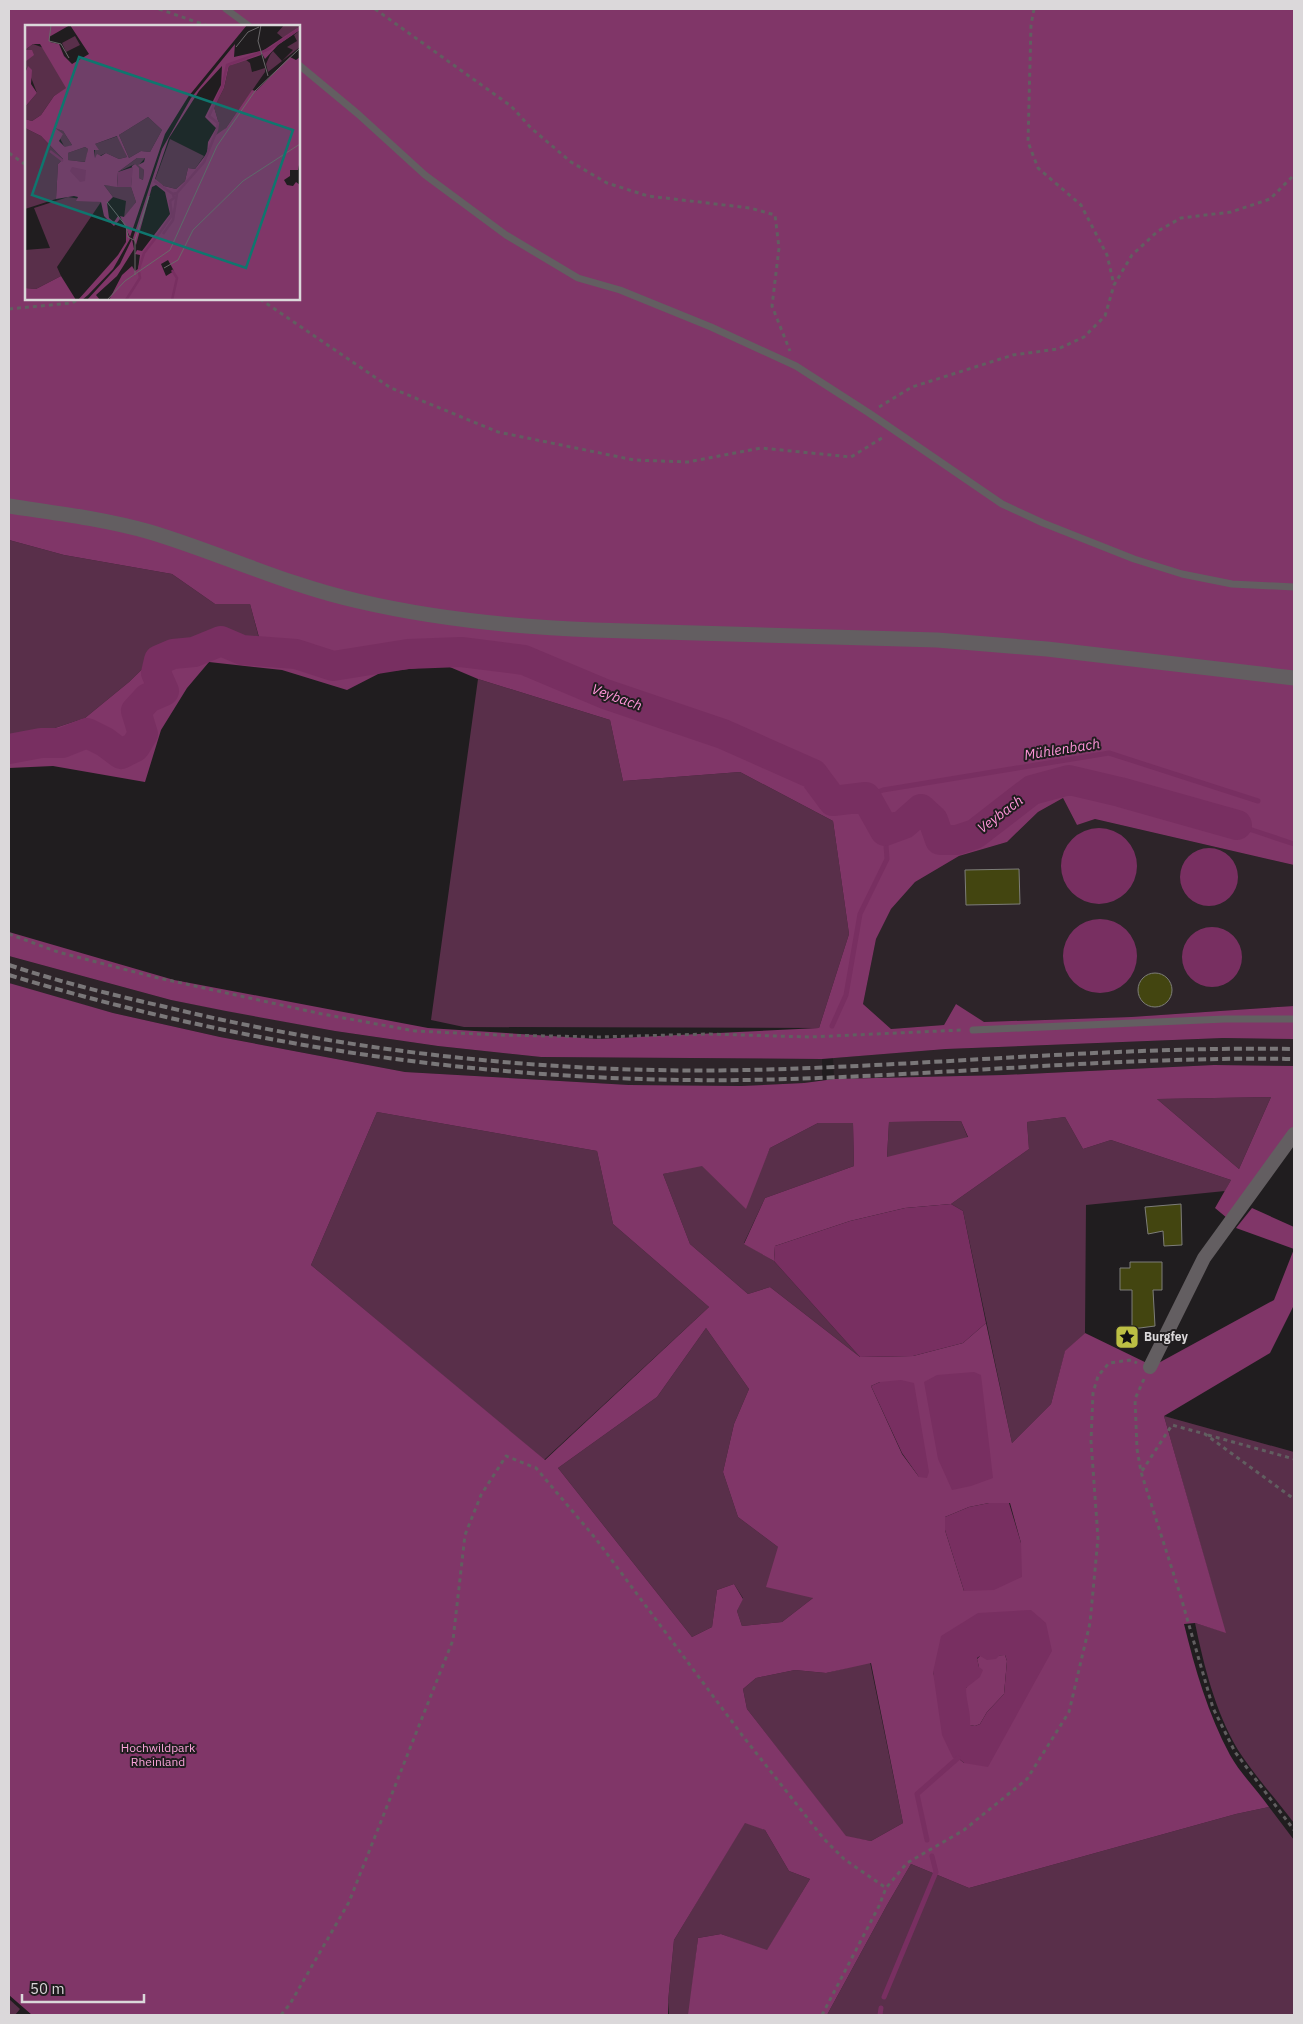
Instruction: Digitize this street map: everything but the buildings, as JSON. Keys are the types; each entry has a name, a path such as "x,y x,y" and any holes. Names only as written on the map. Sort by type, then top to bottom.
{"main road":[{"path":"9,506 76,516 149,532 289,582 356,601 478,621 565,629 936,640 1046,650 1294,678"}],"street":[{"path":"1150,1367 1204,1258 1294,1134"}],"lane":[{"path":"226,9 248,25"},
{"path":"300,66 358,114 425,175 506,235 578,278 620,290 711,327 796,366 869,413 1002,504 1043,523 1134,559 1182,574 1232,584 1294,587"},
{"path":"973,1030 1225,1019 1294,1019"}],"path":[{"path":"159,9 205,25"},
{"path":"375,9 511,106 531,128 571,162 607,182 648,196 750,208 775,215 779,248 772,306 796,366"},
{"path":"1034,9 1031,25 1028,142 1038,168 1081,205 1107,255 1114,285"},
{"path":"9,152 25,164"},
{"path":"261,300 391,388 498,432 634,460 688,462 761,448 851,457 882,438 869,413 912,387 1013,355 1058,349 1084,337 1105,316 1114,285 1132,255 1158,231 1181,218 1231,212 1270,199 1294,175"},
{"path":"9,308 71,303 78,300"},
{"path":"9,934 58,952 154,977 322,1014 415,1031 572,1037 708,1034 810,1037 973,1030"},
{"path":"822,2015 879,1906 886,1888 907,1863 964,1830 1027,1779 1069,1712 1090,1623 1098,1538 1091,1441 1093,1393 1098,1376 1109,1363 1131,1360 1150,1367 1135,1399 1137,1449 1141,1472 1180,1594 1213,1708 1235,1752 1294,1830"},
{"path":"1141,1472 1172,1425 1294,1459"},
{"path":"1205,1434 1294,1499"},
{"path":"281,2015 290,2004 349,1902 453,1640 465,1535 481,1494 506,1456 536,1468 596,1539 742,1735 824,1840 844,1859 886,1888"}],"shaded area":[{"path":"9,540 64,555 172,574 215,604 250,604 260,642 217,638 164,648 129,682 85,718 31,736 9,735"},
{"path":"478,679 610,720 623,781 740,772 833,821 849,934 819,1028 464,1027 431,1020"},
{"path":"1063,798 1077,825 1095,819 1294,865 1294,1006 1131,1017 983,1022 956,1004 944,1025 891,1029 863,1004 876,939 891,909 915,882 959,856 1007,842 1038,812"},
{"path":"1092,828 1106,828 1120,834 1131,845 1137,859 1134,881 1126,893 1106,904 1092,904 1078,898 1067,887 1061,873 1061,859 1067,845 1078,834"},
{"path":"1209,848 1225,853 1233,861 1238,877 1233,893 1225,901 1209,906 1193,901 1185,893 1180,877 1185,861 1193,853"},
{"path":"1100,919 1121,925 1131,935 1137,956 1131,977 1121,987 1100,993 1079,987 1069,977 1063,956 1069,935 1079,925"},
{"path":"1212,927 1229,932 1237,940 1242,957 1237,974 1229,982 1212,987 1195,982 1187,974 1182,957 1187,940 1195,932"},
{"path":"9,956 171,1000 335,1031 438,1046 541,1057 822,1059 822,1080 804,1083 741,1086 629,1085 405,1072 220,1037 113,1013 22,988 9,983"},
{"path":"1223,1038 1294,1039 1294,1066 1214,1065 1003,1075 834,1079 833,1058 946,1049"},
{"path":"1271,1097 1239,1169 1157,1099"},
{"path":"377,1112 597,1151 613,1224 709,1307 544,1460 311,1265"},
{"path":"1065,1117 1083,1149 1111,1140 1231,1180 1225,1191 1086,1205 1085,1333 1065,1352 1051,1404 1012,1443 963,1211 951,1204 1029,1149 1027,1122"},
{"path":"961,1121 968,1138 887,1158 889,1122"},
{"path":"818,1123 853,1123 854,1166 765,1198 744,1243 774,1261 860,1357 770,1287 748,1294 690,1244 663,1174 702,1165 762,1166 770,1148"},
{"path":"951,1204 963,1211 986,1323 963,1343 913,1356 860,1357 774,1261 775,1246 850,1221 905,1208"},
{"path":"706,1328 749,1389 734,1424 723,1472 738,1517 778,1547 813,1598 782,1622 742,1626 737,1611 743,1598 734,1584 717,1590 712,1627 692,1637 558,1468 657,1397"},
{"path":"974,1372 981,1375 993,1478 952,1490 938,1459 924,1382 937,1375"},
{"path":"901,1380 914,1383 929,1472 927,1478 919,1477 902,1453 871,1386 880,1382"},
{"path":"1164,1416 1294,1452 1294,1823 1238,1750 1223,1720 1211,1688 1195,1623 1225,1632"},
{"path":"989,1503 1009,1503 1021,1543 1022,1577 994,1590 964,1591 945,1530 945,1517 969,1507"},
{"path":"1031,1610 1046,1623 1052,1651 988,1767 964,1763 958,1758 953,1758 942,1735 933,1672 941,1636 978,1613","holes":["1005,1655 1007,1661 1004,1694 987,1712 980,1724 970,1725 966,1688 980,1677 983,1670 979,1667 977,1658 980,1656 987,1660"]},
{"path":"870,1662 903,1823 871,1841 846,1837 747,1709 743,1689 756,1678 795,1670 826,1673"},
{"path":"1269,1807 1294,1840 1294,2015 827,2015 911,1864 969,1888 1236,1814"},
{"path":"745,1822 765,1830 789,1871 810,1879 767,1951 721,1934 698,1938 689,2015 669,2015 668,2002 674,1940"},
{"path":"9,1999 20,2009 15,2015 9,2015"}],"green space":[{"path":"9,9 1294,9 1294,865 1095,819 1077,825 1063,798 1038,812 1007,842 959,856 915,882 891,909 876,939 863,1004 891,1029 944,1025 956,1004 984,1022 1131,1017 1294,1006 1294,1039 1223,1038 946,1049 822,1059 541,1057 438,1046 335,1031 226,1011 171,1000 9,956 9,932 174,980 428,1028 598,1039 819,1028 849,934 833,821 740,772 623,781 610,720 478,679 445,665 382,672 347,690 282,670 209,662 187,688 161,730 145,782 53,766 9,768 9,735 31,736 85,718 129,682 164,648 217,638 260,641 250,604 215,604 172,574 64,555 9,540"},
{"name":"Hochwildpark Rheinland","path":"9,983 113,1013 220,1037 405,1072 629,1085 741,1086 804,1083 834,1079 1003,1075 1214,1065 1294,1066 1294,1127 1227,1218 1215,1208 1231,1180 1111,1140 1083,1149 1065,1117 1027,1122 1029,1149 951,1204 905,1208 850,1221 775,1246 774,1261 744,1244 765,1198 854,1166 853,1123 818,1123 770,1148 746,1209 702,1166 663,1174 690,1244 748,1294 770,1287 860,1357 913,1356 963,1343 986,1323 1012,1443 1051,1404 1065,1351 1085,1333 1153,1366 1274,1300 1294,1249 1294,1305 1270,1353 1164,1416 1226,1633 1195,1623 1184,1624 1193,1658 1209,1707 1230,1755 1269,1807 1236,1814 969,1888 911,1864 827,2015 688,2015 698,1938 721,1934 767,1950 810,1879 789,1871 765,1830 745,1823 674,1940 668,2015 32,2015 9,1995","holes":["1271,1097 1239,1169 1158,1099","377,1112 597,1151 613,1224 709,1307 545,1460 311,1265","961,1121 968,1137 887,1157 889,1122","706,1328 749,1389 734,1424 723,1472 738,1517 778,1547 766,1587 813,1598 782,1622 742,1626 737,1611 743,1599 734,1584 717,1590 712,1627 692,1637 558,1468 657,1397","880,1382 919,1477 902,1454 871,1386","989,1503 1010,1503 1021,1543 964,1591 945,1530 945,1517 969,1507","1046,1623 964,1763 958,1758 933,1672","871,1663 903,1823 871,1841 846,1836 747,1709 743,1689 756,1678 795,1670 826,1673"]},
{"path":"1252,1208 1294,1227 1294,1249 1236,1228"},
{"path":"1005,1655 1007,1661 1004,1694 987,1712 980,1724 970,1725 966,1688 979,1667 977,1659 980,1656"}],"waterway":[{"name":"Veybach","path":"9,749 41,743 62,743 87,733 105,742 121,754 135,747 143,734 136,711 148,698 164,691 156,673 159,660 173,654 194,652 221,641 242,650 296,654 333,666 408,654 461,652 524,660 605,694 723,734 813,774 833,801 866,797 885,831 904,824 921,809 933,820 940,840 957,840 975,834 1032,790 1069,780 1120,792 1237,825"},
{"name":"Mühlenbach","path":"866,797 883,790 1109,753 1258,801"},
{"path":"921,809 923,823"},
{"path":"1237,825 1294,844"},
{"path":"832,1026 846,995 860,914 887,859 885,831"},
{"path":"927,1840 917,1794 958,1758"},
{"path":"884,1997 936,1872 932,1856"},
{"path":"880,2015 881,2008"}],"railway":[{"path":"9,965 106,993 310,1037 382,1048 528,1064 601,1068 747,1070 884,1065 1157,1050 1294,1049"},
{"path":"9,975 100,1001 191,1023 282,1041 374,1056 466,1067 559,1075 747,1080 1157,1061 1294,1059"}],"place":[{"name":"Burgfey","path":"1127,1337"}]}
